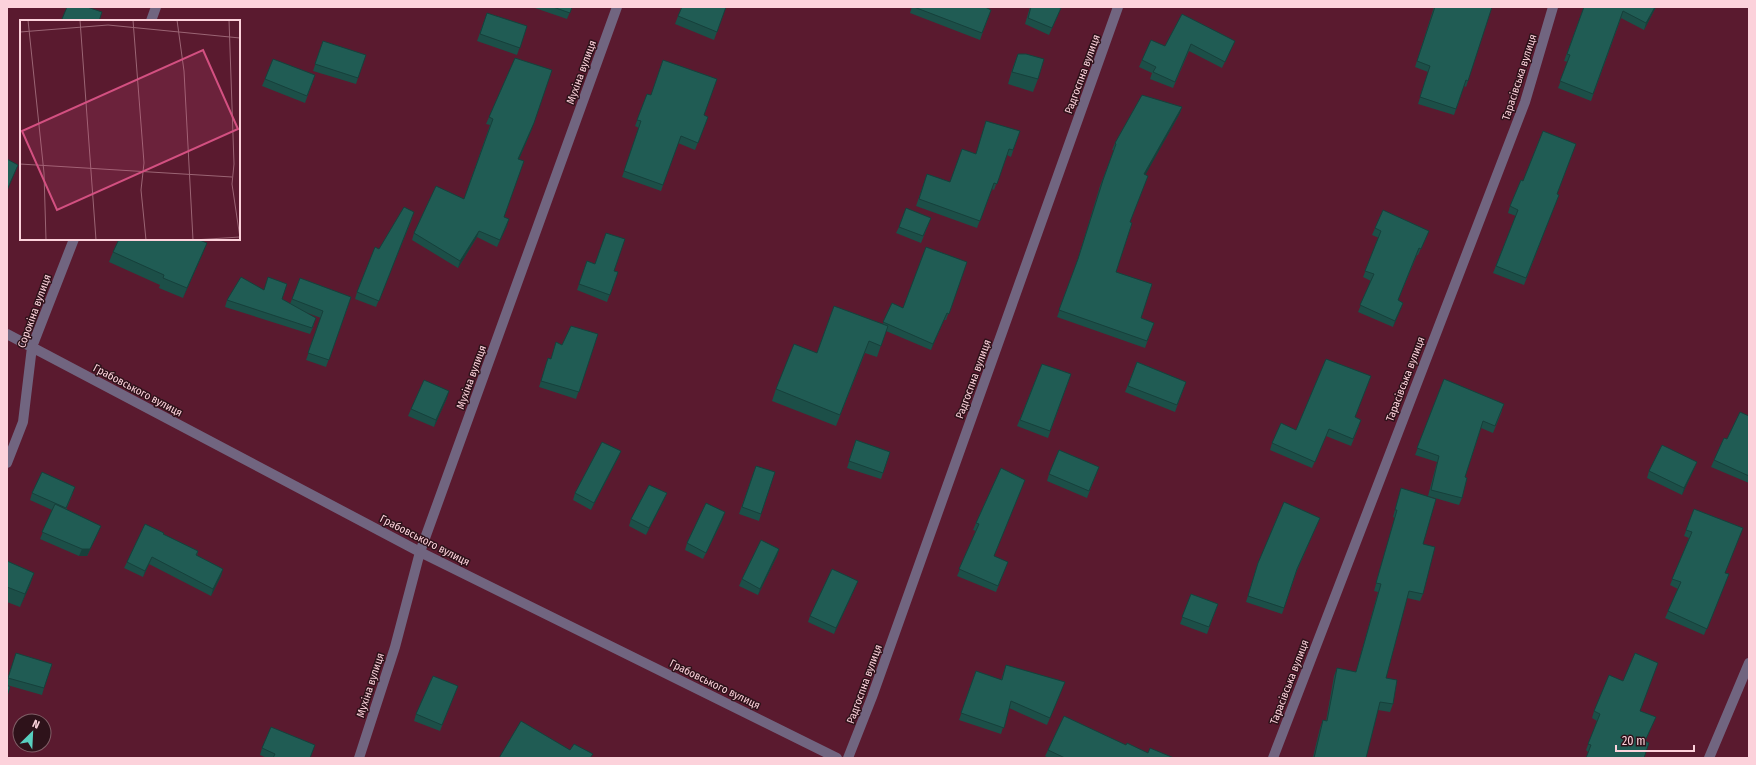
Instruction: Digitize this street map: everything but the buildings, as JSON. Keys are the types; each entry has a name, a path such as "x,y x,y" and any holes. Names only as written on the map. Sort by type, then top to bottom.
{"street":[{"path":"151,20 156,7"},
{"name":"Мухіна вулиця","path":"359,758 394,647 420,552 617,7"},
{"name":"Радгоспна вулиця","path":"848,758 875,689 1118,7"},
{"name":"Тарасівська вулиця","path":"1273,758 1525,102 1554,7"},
{"name":"Сорокіна вулиця","path":"7,462 23,422 32,348 74,240"},
{"name":"Грабовського вулиця","path":"7,334 420,552 837,758"},
{"path":"1709,758 1749,663"}]}
